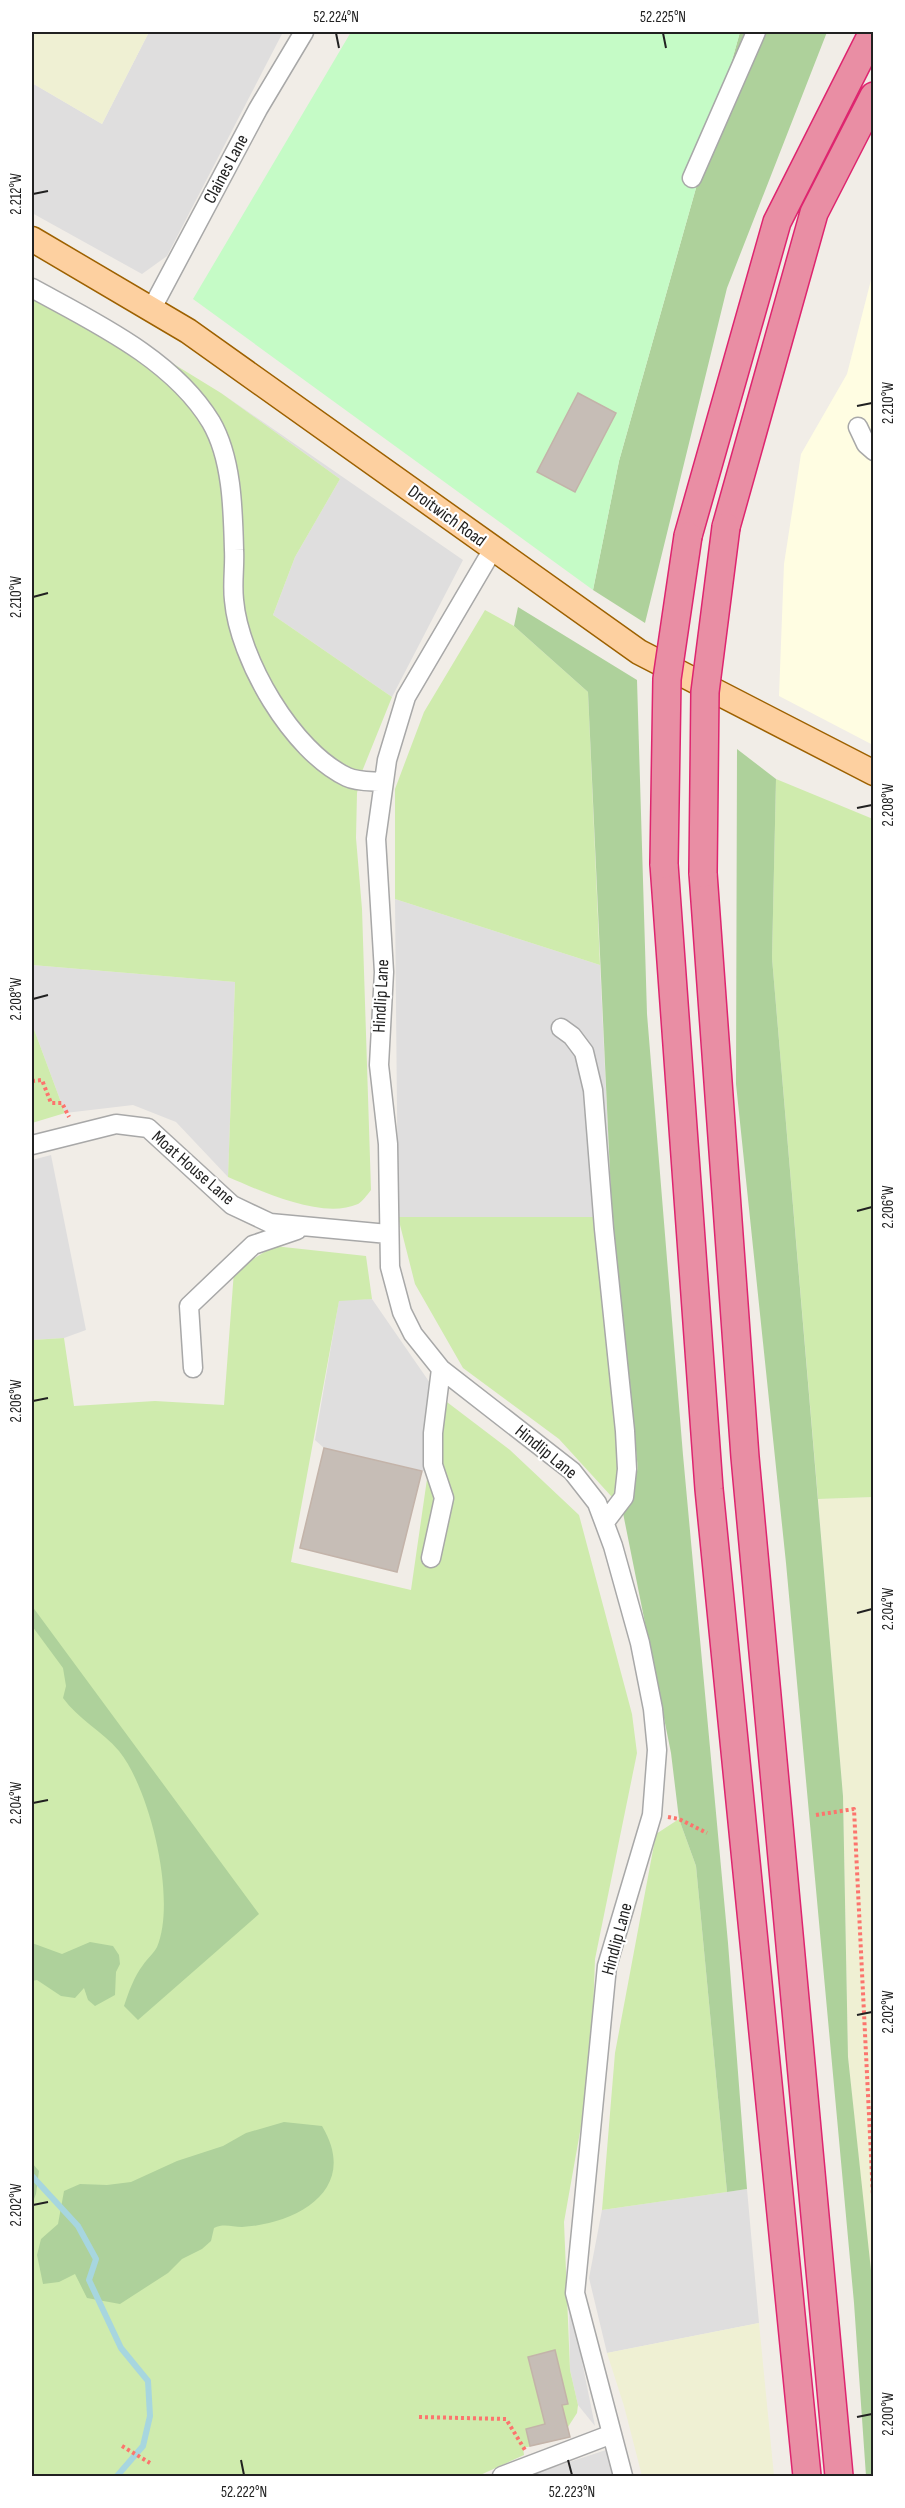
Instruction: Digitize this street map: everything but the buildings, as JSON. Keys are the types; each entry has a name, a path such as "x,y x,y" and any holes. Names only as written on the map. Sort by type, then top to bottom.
{"highway":[{"path":"807,2476 709,1489 664,864 667,679 688,536 777,222 873,32"},
{"path":"839,2476 745,1457 703,873 705,692 726,528 814,213 873,96"}],"main road":[{"name":"Droitwich Road","path":"32,239 197,338 639,652 873,773"}],"street":[{"name":"Claines Lane","path":"151,310 258,109 304,32"},
{"path":"692,178 756,32"},
{"path":"32,288 158,363 178,379 197,401 212,424 224,457 231,503 236,621 256,670 297,737 319,758 348,778 383,782"},
{"path":"858,427 866,444 873,451"},
{"name":"Hindlip Lane","path":"493,549 406,697 387,760 383,782 376,839 384,972 379,1065 388,1144 390,1267 402,1312 419,1343 441,1369 572,1471 597,1503 605,1521 640,1643 653,1709 657,1750 652,1815 607,1966 575,2293 623,2476"},
{"path":"561,1028 572,1036 584,1052 593,1090 604,1229 625,1431 627,1469 624,1497 616,1511 605,1521"},
{"name":"Moat House Lane","path":"32,1145 116,1124 148,1128 232,1205 270,1223 302,1228 388,1234"},
{"path":"193,1368 189,1306 253,1245 302,1228"},
{"path":"431,1558 444,1498 433,1465 433,1432 441,1369"},
{"path":"502,2476 612,2434"}],"path":[{"path":"32,1081 42,1080 51,1103 62,1103 78,1134"},
{"path":"816,1815 854,1809 873,2217"},
{"path":"652,1815 679,1819 707,1833"},
{"path":"419,2417 506,2419 523,2448 535,2462"},
{"path":"122,2446 150,2463"}],"shaded area":[{"path":"149,32 283,32 167,256 142,274 32,213 32,83 102,124"},
{"path":"873,272 873,745 779,696 784,564 801,454 847,374"},
{"path":"221,393 463,560 392,697 273,615 295,557 340,479"},
{"path":"395,899 600,965 612,1217 398,1217"},
{"path":"32,965 235,982 228,1177 176,1122 133,1105 65,1113 32,1024"},
{"path":"51,1155 86,1330 64,1338 32,1340 32,1160"},
{"path":"372,1299 439,1396 428,1472 324,1448 315,1440 339,1300"},
{"path":"747,2189 759,2323 607,2353 589,2278 602,2210"},
{"path":"569,2297 595,2426 578,2405 570,2370"},
{"path":"606,2450 614,2476 527,2476"}],"green space":[{"path":"32,32 149,32 102,124 32,83"},
{"path":"351,32 740,32 619,461 593,590 193,299"},
{"path":"740,32 827,32 727,288 645,623 593,590 619,461"},
{"path":"32,277 221,393 340,479 295,557 273,615 392,697 361,774 357,793 356,838 362,909 371,1190 358,1204 343,1208 310,1206 274,1196 228,1177 235,982 32,965"},
{"path":"518,607 637,680 647,1014 683,1455 728,1943 747,2189 727,2192 696,1866 679,1819 671,1753 622,1508 638,1469 612,1217 588,692 514,626"},
{"path":"485,610 514,626 588,692 600,965 395,899 395,789 424,712"},
{"path":"737,749 776,779 772,958 843,1796 848,2057 874,2298 873,2476 866,2476 854,2303 786,1563 736,1084"},
{"path":"776,779 873,819 873,1497 818,1499 772,958"},
{"path":"32,1024 65,1113 32,1123"},
{"path":"398,1217 612,1217 638,1470 622,1508 559,1439 463,1368 415,1284"},
{"path":"274,1246 366,1256 372,1299 339,1301 291,1562 411,1590 439,1396 510,1450 579,1515 632,1714 637,1753 595,1959 591,2070 564,2222 570,2370 578,2405 577,2413 568,2427 570,2437 523,2448 524,2455 478,2476 32,2476 32,1340 64,1338 74,1406 155,1401 224,1405 234,1271"},
{"path":"873,1497 873,2298 848,2058 843,1796 818,1499"},
{"path":"32,1606 259,1914 138,2020 124,2006 137,1974 157,1947 162,1927 164,1902 162,1874 150,1817 141,1791 119,1751 63,1698 66,1686 63,1668 32,1626"},
{"path":"679,1819 696,1866 727,2192 602,2210 615,2053 656,1834"},
{"path":"90,1942 113,1946 119,1955 120,1964 116,1972 115,1995 95,2006 88,2000 84,1988 75,1998 61,1996 37,1980 32,1981 32,1943 62,1954"},
{"path":"284,2122 322,2126 332,2148 333,2168 328,2185 317,2199 302,2210 283,2219 263,2224 214,2228 211,2241 202,2249 182,2259 168,2273 120,2304 87,2298 75,2274 59,2282 43,2284 37,2255 41,2239 58,2224 64,2191 80,2184 107,2185 131,2182 177,2161 223,2146 246,2133"},
{"path":"32,2163 39,2171 36,2194 32,2204"},
{"path":"759,2323 774,2476 642,2476 624,2406 607,2353"}],"waterway":[{"path":"32,2176 78,2226 96,2259 89,2280 121,2348 148,2381 150,2416 143,2446 117,2476"}]}
